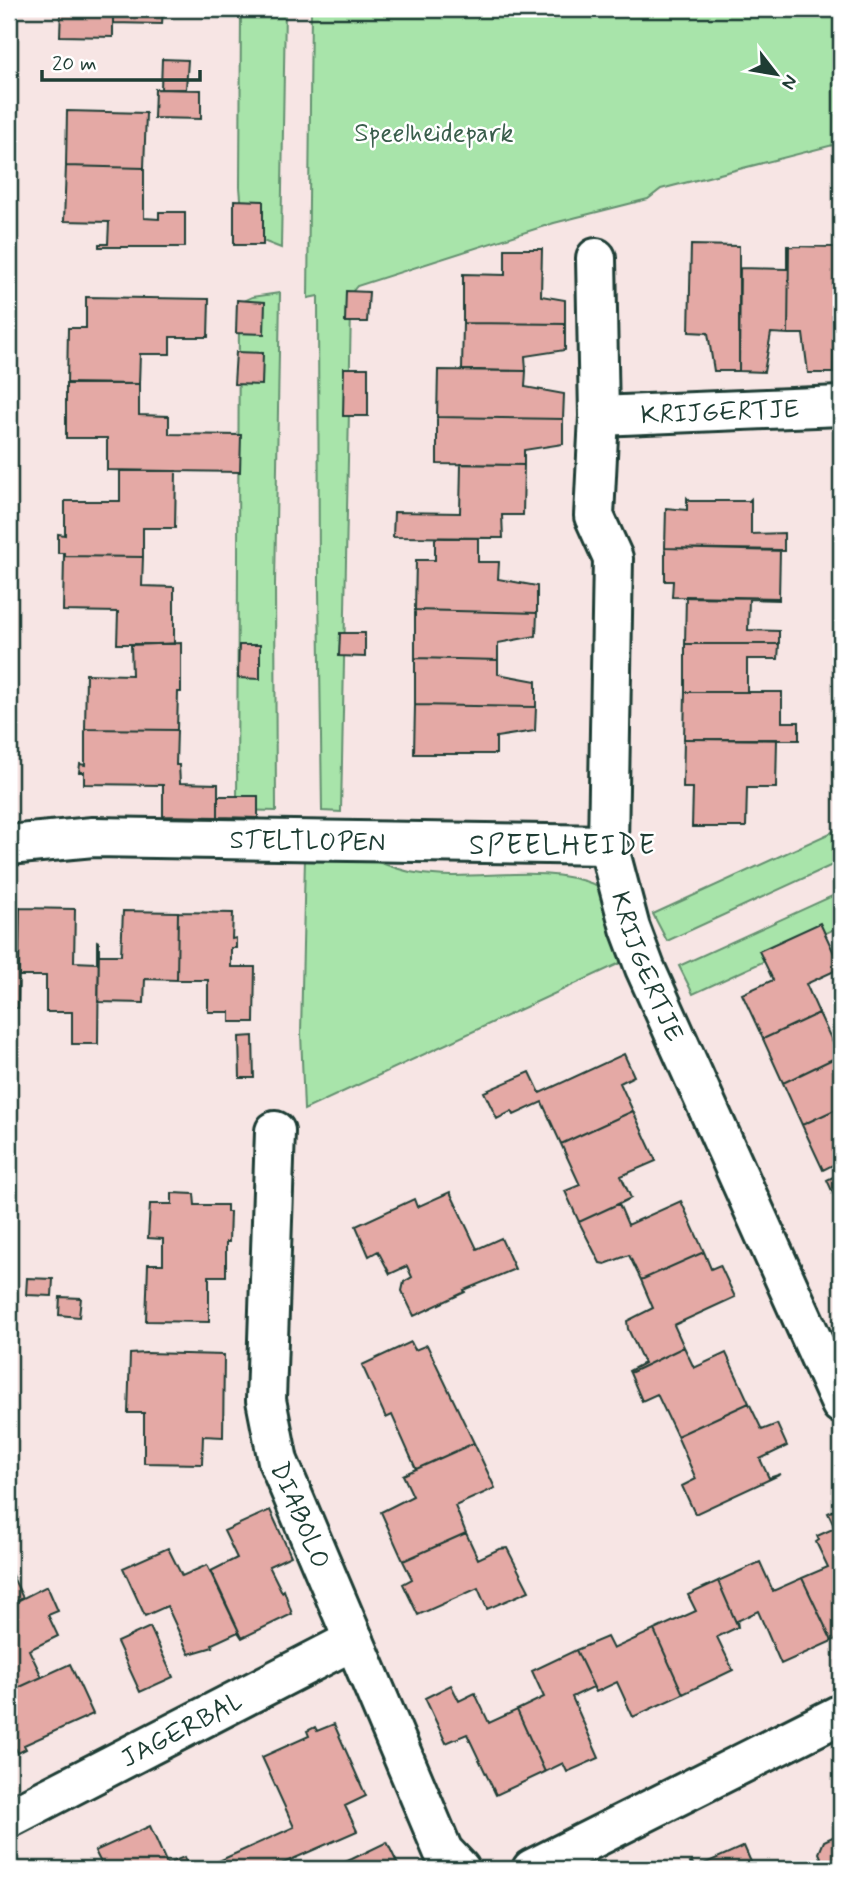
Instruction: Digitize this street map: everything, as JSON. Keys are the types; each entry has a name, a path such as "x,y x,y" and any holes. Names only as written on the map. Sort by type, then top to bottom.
{"street":[{"name":"KRIJGERTJE","path":"596,258 599,416 594,516 613,558 608,845 629,928 645,968 841,1404"},
{"name":"KRIJGERTJE","path":"599,416 841,405"},
{"name":"STELTLOPEN","path":"9,845 93,837 608,845"},
{"name":"DIABOLO","path":"275,1131 266,1400 278,1461 443,1851 460,1869"},
{"name":"JAGERBAL","path":"9,1818 354,1640"},
{"path":"533,1869 841,1714"}],"green space":[{"path":"241,9 285,9 281,248 255,238 243,222 240,187"},
{"name":"Speelheidepark","path":"311,9 841,9 841,143 661,189 648,199 554,223 357,286 353,291 341,812 322,811 318,296 308,298"},
{"path":"280,293 275,584 276,811 237,810 239,303 252,297"},
{"path":"841,828 841,861 667,941 653,914"},
{"path":"305,857 369,860 410,872 438,875 530,874 574,878 596,885 631,958 304,1110 301,1033"},
{"path":"841,892 841,926 693,994 679,966"}],"building":[{"path":"61,9 113,9 113,37 60,36"},
{"path":"113,9 163,9 162,24 113,23"},
{"path":"220,9 269,9 269,16 220,16"},
{"path":"162,59 188,60 186,89 161,89"},
{"path":"155,89 201,90 201,119 154,118"},
{"path":"67,111 146,113 144,168 66,166"},
{"path":"66,166 144,168 144,218 159,219 159,212 185,212 185,247 99,247 99,244 108,244 109,222 64,221"},
{"path":"234,200 263,201 263,245 234,245"},
{"path":"691,245 739,246 739,371 714,371 708,333 689,332"},
{"path":"787,246 788,334 771,333 764,372 739,371 740,268 787,269"},
{"path":"789,246 835,247 833,373 808,373 803,334 788,334"},
{"path":"835,247 841,247 841,373 833,373"},
{"path":"505,249 542,249 541,296 565,300 565,324 463,323 463,274 505,275"},
{"path":"346,291 369,292 367,322 345,322"},
{"path":"86,297 209,299 208,337 170,337 170,354 140,354 139,384 67,384 68,328 86,328"},
{"path":"237,300 265,302 264,334 236,333"},
{"path":"463,323 565,324 565,350 525,356 526,371 462,370"},
{"path":"236,352 263,353 262,385 234,384"},
{"path":"344,368 368,368 368,416 343,416"},
{"path":"438,370 526,371 525,387 564,394 563,419 437,417"},
{"path":"66,383 139,384 139,415 169,416 169,434 241,435 240,472 107,470 107,438 66,438"},
{"path":"437,417 563,419 563,444 524,450 524,465 437,464"},
{"path":"461,464 524,465 523,515 502,515 503,538 393,537 394,512 460,513"},
{"path":"120,471 176,471 175,528 143,528 143,557 64,556 64,553 58,553 58,534 65,535 65,501 120,501"},
{"path":"841,490 841,551 838,551"},
{"path":"687,498 690,501 751,499 751,534 784,533 784,551 665,548 666,508 687,510"},
{"path":"435,538 478,538 478,562 499,562 498,579 537,586 537,613 415,610 416,560 435,560"},
{"path":"665,548 780,550 779,598 672,597 673,581 665,581"},
{"path":"64,556 143,557 142,586 174,587 174,644 117,644 118,612 63,611"},
{"path":"686,596 779,598 749,599 748,630 779,631 779,644 685,644"},
{"path":"415,610 537,613 536,636 498,643 498,660 415,658"},
{"path":"340,633 365,633 365,657 339,656"},
{"path":"181,643 181,692 178,692 177,730 85,729 86,674 132,675 131,645"},
{"path":"685,644 779,644 778,659 747,659 747,692 685,692"},
{"path":"239,645 260,645 260,679 238,678"},
{"path":"415,658 498,660 498,674 536,681 536,707 415,705"},
{"path":"685,692 782,692 782,722 799,722 799,740 684,739"},
{"path":"415,705 536,707 535,731 496,737 496,754 414,754"},
{"path":"85,729 177,730 176,765 179,765 180,783 218,784 218,817 163,816 163,785 84,784 84,772 79,772 80,764 85,765"},
{"path":"684,739 777,739 776,788 747,788 746,827 692,827 693,788 683,788"},
{"path":"218,796 258,796 258,818 218,817"},
{"path":"9,908 20,908 18,1008 9,1008"},
{"path":"20,908 75,909 74,962 97,963 97,941 99,942 98,1044 72,1044 72,1012 46,1012 46,976 19,976"},
{"path":"123,911 178,912 177,980 145,979 144,1003 98,1002 99,942 99,955 121,955"},
{"path":"178,912 233,913 232,939 236,938 236,948 231,948 231,967 255,967 254,1022 230,1022 230,1012 208,1012 208,980 177,980"},
{"path":"820,923 841,968 806,984 819,1013 763,1039 742,994 773,980 759,951"},
{"path":"819,1013 833,1043 841,1039 841,1055 783,1083 763,1039"},
{"path":"253,1036 254,1078 240,1078 239,1037"},
{"path":"624,1054 634,1076 620,1083 633,1111 561,1144 542,1102 514,1115 512,1111 497,1119 484,1092 530,1072 540,1093"},
{"path":"841,1055 841,1107 802,1125 783,1083"},
{"path":"841,1107 841,1161 823,1170 802,1125"},
{"path":"633,1111 656,1161 621,1176 631,1198 579,1222 565,1191 580,1185 561,1144"},
{"path":"841,1173 841,1205 839,1206 827,1180"},
{"path":"450,1192 477,1249 501,1238 515,1269 464,1290 465,1292 414,1316 402,1291 404,1282 412,1277 407,1266 390,1274 378,1251 369,1256 356,1226 414,1199 417,1207"},
{"path":"172,1193 194,1194 195,1205 227,1205 227,1212 230,1212 229,1242 226,1242 226,1276 209,1276 209,1322 146,1321 148,1264 163,1264 163,1239 148,1238 150,1204 172,1204"},
{"path":"631,1198 619,1204 628,1225 681,1201 704,1252 641,1280 629,1255 605,1264 600,1263 579,1222"},
{"path":"704,1252 711,1269 720,1265 735,1297 674,1325 684,1347 630,1373 629,1371 644,1363 627,1321 653,1308 641,1280"},
{"path":"27,1278 53,1279 52,1296 26,1295"},
{"path":"60,1297 81,1298 79,1317 59,1315"},
{"path":"411,1342 415,1350 427,1345 474,1443 403,1475 416,1469 392,1415 386,1418 362,1365"},
{"path":"684,1347 694,1368 726,1353 749,1403 677,1436 657,1394 642,1401 630,1373"},
{"path":"130,1354 224,1355 223,1437 203,1436 202,1464 144,1463 144,1413 128,1413"},
{"path":"749,1403 762,1430 777,1424 787,1446 760,1459 769,1478 781,1474 695,1514 682,1486 696,1479 677,1436"},
{"path":"474,1443 495,1488 455,1506 466,1533 403,1561 381,1512 413,1496 403,1475"},
{"path":"841,1507 841,1636 832,1641 802,1578 828,1567 816,1542 819,1540 817,1536 835,1528 828,1513"},
{"path":"270,1510 291,1556 269,1566 282,1592 284,1590 292,1614 242,1638 211,1571 237,1558 224,1531"},
{"path":"466,1533 478,1559 507,1548 529,1591 487,1609 478,1588 418,1615 403,1584 412,1579 403,1561"},
{"path":"168,1548 182,1576 207,1565 242,1638 238,1632 212,1644 213,1647 189,1654 167,1606 145,1616 123,1568"},
{"path":"760,1562 773,1591 802,1578 832,1641 781,1664 758,1611 737,1621 738,1627 718,1581"},
{"path":"9,1569 23,1598 9,1605"},
{"path":"718,1581 738,1627 717,1637 733,1670 683,1694 654,1630 696,1611 688,1595"},
{"path":"47,1586 58,1611 48,1615 58,1636 29,1650 42,1677 9,1692 9,1605"},
{"path":"150,1627 173,1677 140,1692 117,1642"},
{"path":"654,1630 683,1694 633,1717 617,1682 596,1692 576,1650 607,1637 613,1649"},
{"path":"576,1650 596,1692 593,1687 572,1697 599,1758 567,1772 563,1763 545,1772 517,1710 544,1697 532,1671"},
{"path":"70,1664 93,1714 24,1745 26,1749 18,1753 16,1749 9,1752 9,1692"},
{"path":"451,1685 459,1701 475,1693 489,1723 517,1710 545,1772 496,1795 467,1734 446,1743 425,1698"},
{"path":"334,1724 366,1796 345,1806 357,1831 270,1869 210,1869 208,1866 294,1827 262,1757 309,1736 307,1731 315,1727 317,1731"},
{"path":"150,1826 167,1864 184,1857 189,1869 104,1869 95,1851"},
{"path":"841,1833 841,1869 826,1869 819,1853 824,1841"},
{"path":"387,1842 400,1869 329,1869 352,1859"},
{"path":"744,1846 754,1869 694,1869 690,1863 692,1862 695,1868"}],"district":[{"name":"SPEELHEIDE","path":"563,844"}]}
